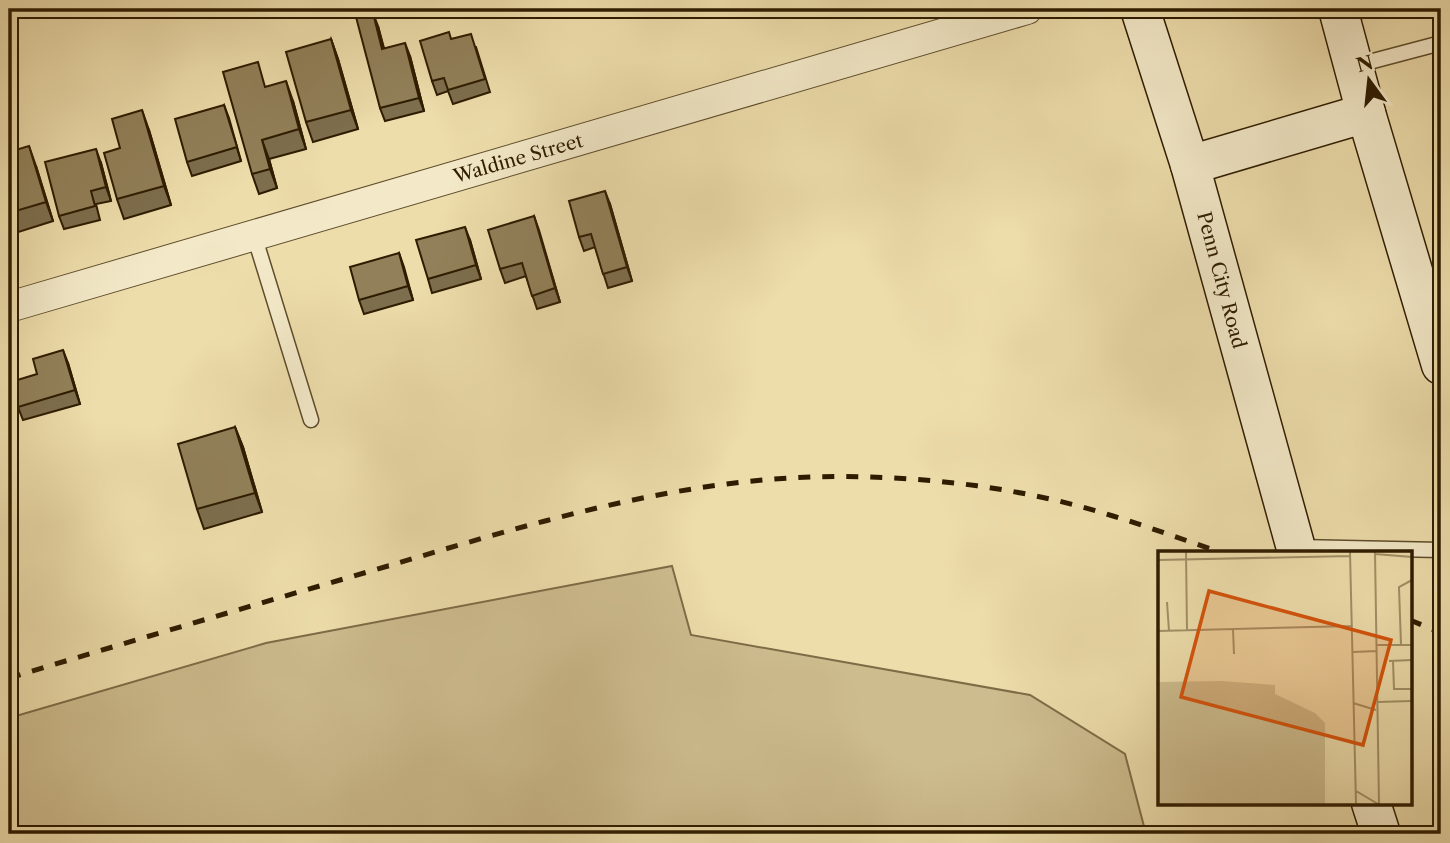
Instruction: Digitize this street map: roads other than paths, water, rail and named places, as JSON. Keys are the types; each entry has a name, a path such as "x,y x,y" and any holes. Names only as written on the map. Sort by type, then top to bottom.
{"street":[{"name":"Waldine Street","path":"9,307 1027,9"},
{"name":"Penn City Road","path":"1140,9 1190,165 1296,550"},
{"path":"1338,9 1441,365"},
{"path":"1190,165 1366,113"},
{"path":"1371,804 1381,834"}],"lane":[{"path":"1353,67 1441,43"},
{"path":"254,235 311,420"},
{"path":"1296,550 1441,550"}],"railway":[{"path":"9,678 564,516 684,490 744,482 805,477 866,477 929,480 991,488 1083,507 1217,551"},
{"path":"1412,621 1441,633"}]}
